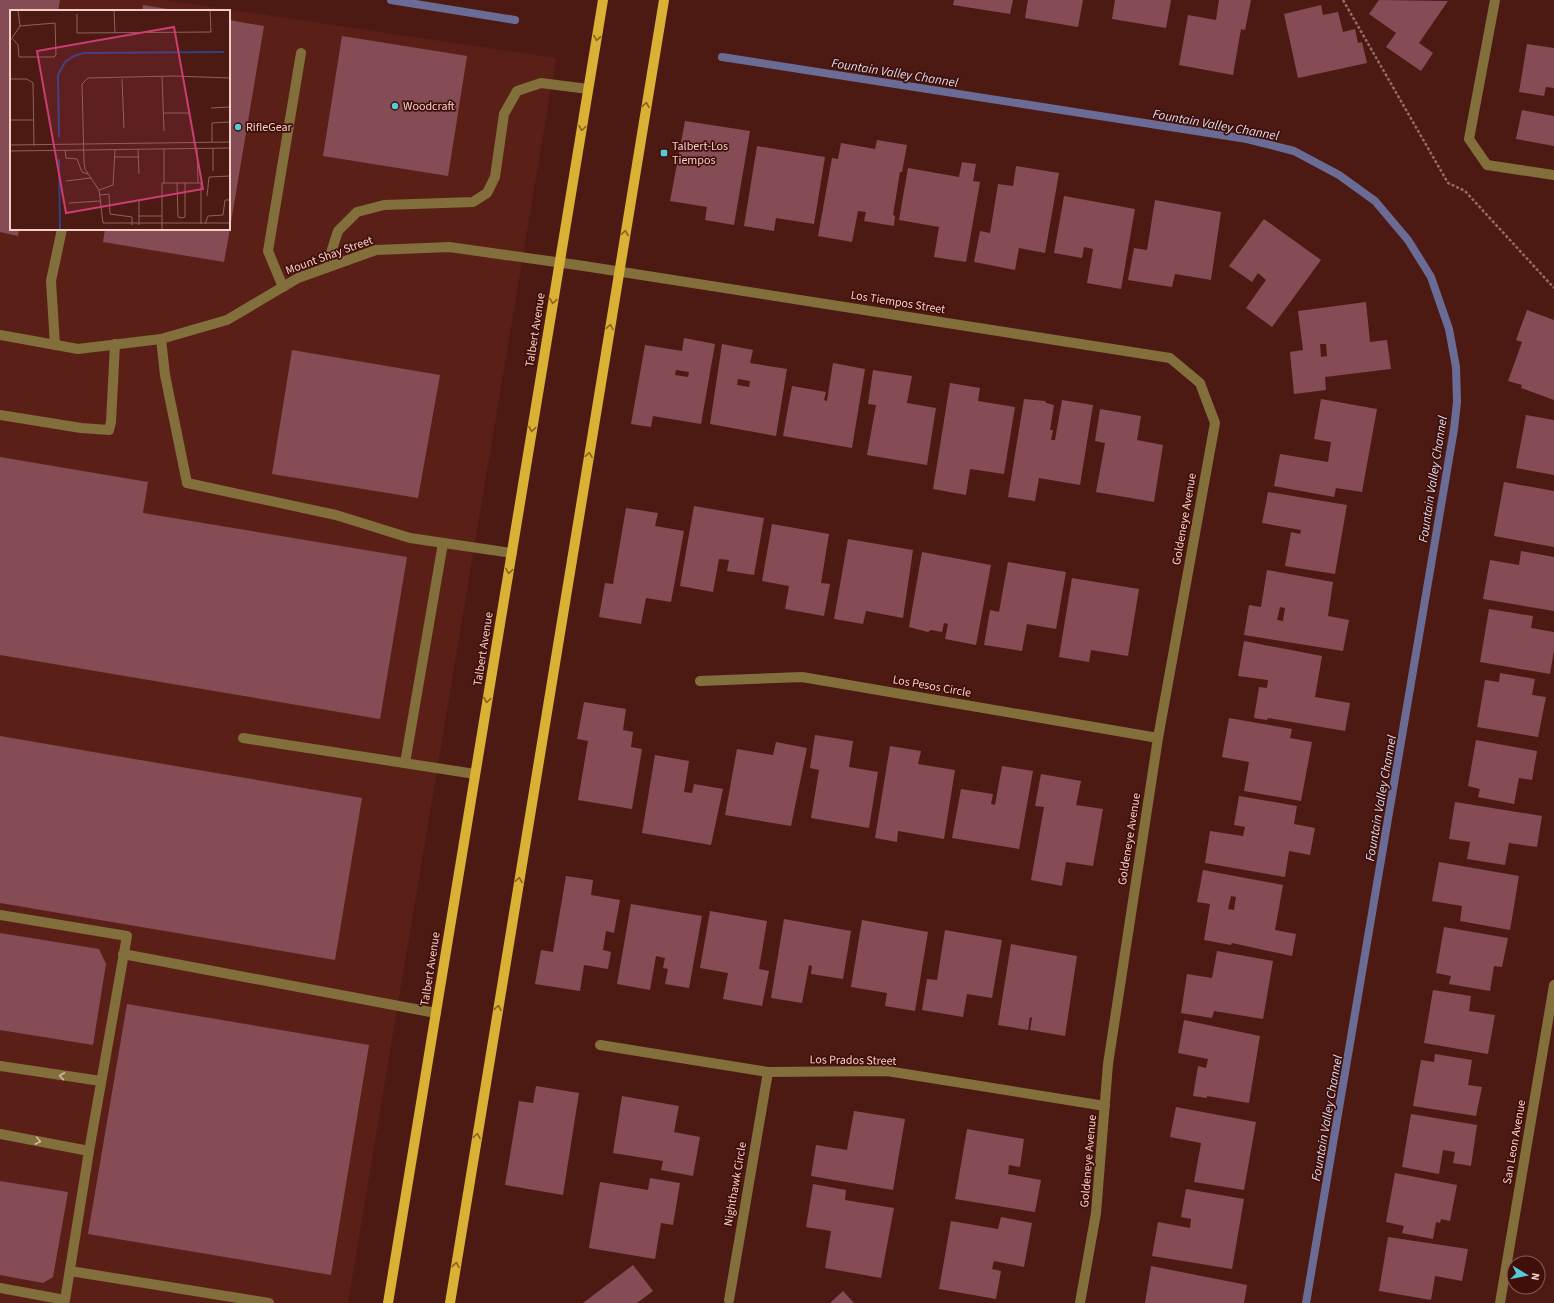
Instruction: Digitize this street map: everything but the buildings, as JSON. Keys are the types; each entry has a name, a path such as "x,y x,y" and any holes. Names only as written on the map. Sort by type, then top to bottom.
{"main road":[{"name":"Talbert Avenue","path":"388,1303 603,0"},
{"path":"450,1303 664,0"}],"street":[{"path":"1495,0 1470,138 1487,165 1554,176"},
{"path":"283,286 268,251 300,53"},
{"path":"326,268 338,231 357,212 384,205 473,202 487,193 494,177 504,114 517,90 541,84 588,89"},
{"path":"55,345 51,281 62,230"},
{"name":"Mount Shay Street","path":"0,335 78,349 161,339 227,320 298,278 376,250 449,247 584,266"},
{"name":"Los Tiempos Street","path":"584,266 1170,358 1200,383"},
{"path":"161,339 165,375 187,483 336,515 410,538 512,553"},
{"path":"0,415 82,428 109,430 111,422 115,344"},
{"name":"Goldeneye Avenue","path":"1080,1303 1096,1213 1108,1064 1158,738 1215,423 1200,383"},
{"path":"405,764 443,543"},
{"name":"Los Pesos Circle","path":"700,681 802,677 1158,738"},
{"path":"243,738 475,774"},
{"path":"0,915 127,936 89,1151 65,1300 0,1288"},
{"path":"124,954 436,1013"},
{"name":"San Leon Avenue","path":"1500,1303 1554,985"},
{"name":"Los Prados Street","path":"600,1045 768,1072 887,1071 1105,1106"},
{"path":"0,1066 101,1081"},
{"name":"Nighthawk Circle","path":"729,1300 768,1072"},
{"path":"0,1134 89,1151"},
{"path":"70,1271 269,1303"}],"path":[{"path":"1343,0 1448,183 1465,191 1554,288"}],"shaded area":[{"path":"0,0 165,0 556,58 348,1303 0,1303"}],"waterway":[{"name":"Fountain Valley Channel","path":"391,0 515,20"},
{"name":"Fountain Valley Channel","path":"722,57 1247,139 1294,151 1339,175 1375,201 1408,240 1431,277 1449,329 1456,367 1457,402 1454,429 1306,1303"}],"place":[{"name":"Woodcraft","path":"395,106"},
{"name":"RifleGear","path":"238,127"},
{"name":"Talbert-Los Tiempos","path":"664,153"}]}
